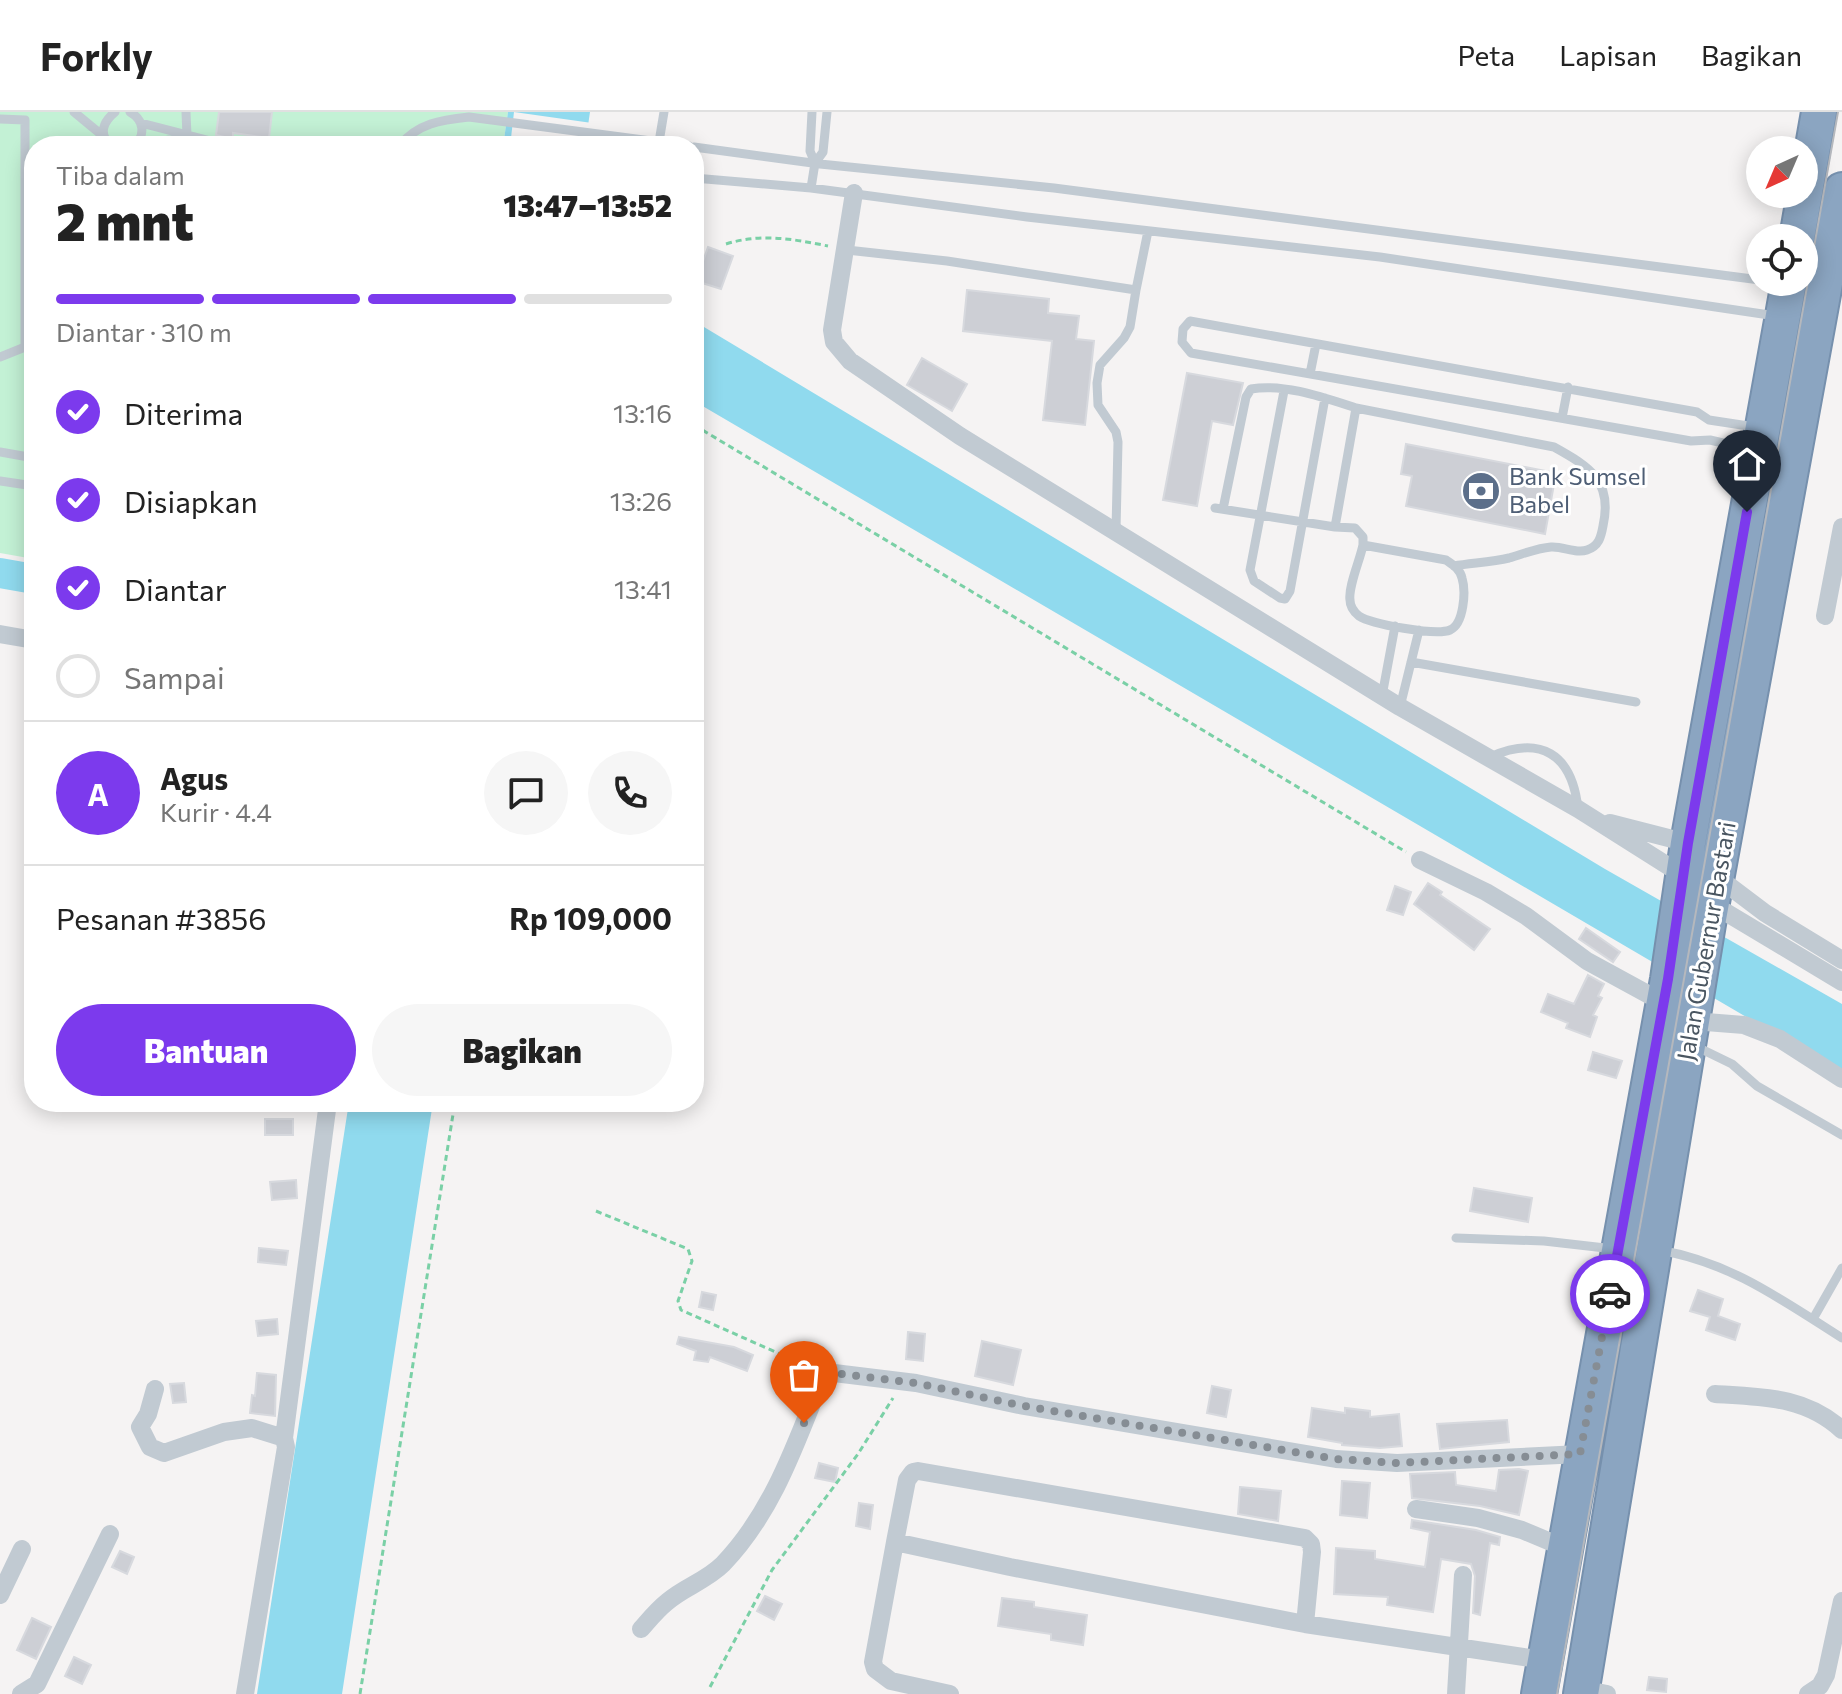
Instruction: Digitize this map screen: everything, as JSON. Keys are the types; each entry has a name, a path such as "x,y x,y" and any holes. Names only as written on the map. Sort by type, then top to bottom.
{"highway":[{"path":"1799,224 1819,112"},
{"name":"Jalan Gubernur Bastari","path":"1698,889 1824,324 1824,289 1837,247 1842,190"},
{"path":"1818,288 1824,289"},
{"name":"Jalan Gubernur Bastari","path":"1590,1692 1654,1250 1682,1008 1760,440 1783,317 1781,296"},
{"path":"1783,317 1824,324"},
{"name":"Jalan Gubernur Bastari","path":"1539,1694 1618,1249 1682,1008"}],"street":[{"path":"854,193 847,250 833,319 834,342 850,361 960,436 1382,696 1585,813 1842,982"},
{"path":"1825,616 1842,527"},
{"path":"0,634 24,638"},
{"path":"1585,813 1698,889 1765,913 1842,960"},
{"path":"1420,860 1526,916 1587,961 1682,1008 1744,1025 1780,1039 1842,1079"},
{"path":"245,1694 286,1447 284,1438 327,1112"},
{"path":"641,1629 668,1601 708,1577 720,1566 763,1512 784,1473 824,1373 902,1381 1024,1406 1336,1459 1397,1463 1580,1454"},
{"path":"155,1389 148,1414 140,1427 150,1447 164,1453 224,1432 252,1428 284,1438"},
{"path":"1715,1394 1775,1398 1803,1404 1842,1430"},
{"path":"950,1694 891,1681 875,1669 873,1662 907,1480 918,1471 1305,1538 1311,1544 1312,1552 1305,1624"},
{"path":"1416,1509 1478,1518 1522,1530 1565,1548"},
{"path":"21,1694 37,1684 110,1534"},
{"path":"895,1542 1305,1624 1544,1660"},
{"path":"0,1595 22,1549"},
{"path":"1456,1694 1463,1575"},
{"path":"1808,1694 1820,1686 1826,1675 1842,1601"}],"lane":[{"path":"74,112 100,136"},
{"path":"106,136 105,122 115,112"},
{"path":"132,112 141,123 187,136 186,112"},
{"path":"660,136 664,112"},
{"path":"812,112 810,151 815,163"},
{"path":"811,188 815,163 823,152 827,112"},
{"path":"411,136 423,126 441,120 485,116 499,121 612,136"},
{"path":"0,119 25,120 25,136"},
{"path":"141,123 141,136"},
{"path":"704,148 815,163 1054,188 1746,278"},
{"path":"704,179 811,188 1380,257 1783,317"},
{"path":"1116,530 1118,442 1116,432 1098,405 1097,383 1100,365 1130,327 1148,231"},
{"path":"847,250 947,261 1136,290"},
{"path":"1190,321 1568,387 1697,412 1709,420 1760,440 1691,441 1191,353 1182,342 1183,329 1190,321"},
{"path":"1310,374 1316,344"},
{"path":"0,357 24,347"},
{"path":"1562,418 1568,387"},
{"path":"1363,545 1446,560 1454,566 1463,580 1463,605 1456,626 1449,631 1419,630 1369,621 1353,609 1350,595 1363,545 1363,537 1355,528 1219,508 1246,397 1255,388 1325,398 1356,408 1554,447 1576,459 1598,480 1606,493 1607,507 1601,538 1590,550 1547,547 1507,559 1454,566"},
{"path":"1284,391 1263,515 1250,570 1258,586 1285,599 1290,591 1304,522 1325,398"},
{"path":"1335,527 1356,408"},
{"path":"0,452 24,456"},
{"path":"0,481 24,485"},
{"path":"1382,696 1395,626"},
{"path":"1400,707 1419,630"},
{"path":"1411,662 1636,702"},
{"path":"1489,758 1511,748 1527,746 1543,749 1559,761 1571,776 1585,813"},
{"path":"1682,1008 1732,1064 1757,1086 1842,1135"},
{"path":"1456,1238 1544,1241 1618,1249"},
{"path":"1654,1250 1685,1255 1732,1271 1842,1338"},
{"path":"1813,1319 1842,1268"}],"path":[{"path":"726,244 762,237 786,238 847,250"},
{"path":"704,431 1420,860"},
{"path":"360,1694 453,1112"},
{"path":"596,1211 688,1249 692,1261 678,1301 681,1310 814,1368"},
{"path":"710,1687 766,1580 858,1454 902,1381"}],"green space":[{"path":"0,112 508,112 504,136 24,136 24,557 0,553"}],"water":[{"path":"508,112 590,112 586,136 504,136"},
{"path":"704,327 1605,869 1842,1004 1842,1073 704,407"},
{"path":"347,1112 431,1112 342,1694 257,1694"}],"pier":[{"path":"514,112 592,123 590,136 511,136"}],"building":[{"path":"219,112 272,112 269,136 216,135"},
{"path":"708,247 733,256 721,289 704,284 704,258"},
{"path":"967,290 1049,299 1048,313 1079,316 1076,339 1094,341 1085,425 1043,420 1052,341 963,331"},
{"path":"922,358 967,384 952,411 907,385"},
{"path":"1187,373 1243,383 1233,425 1212,421 1197,506 1163,500"},
{"name":"Bank Sumsel Babel","path":"1406,444 1556,473 1545,534 1406,506 1412,476 1401,474"},
{"path":"1428,883 1442,892 1440,895 1490,929 1474,950 1414,904"},
{"path":"1395,886 1411,892 1403,915 1387,910"},
{"path":"1586,928 1620,952 1613,962 1579,939"},
{"path":"1588,975 1604,984 1598,996 1602,998 1593,1015 1597,1017 1590,1037 1566,1028 1568,1023 1541,1012 1548,994 1574,1004"},
{"path":"1593,1052 1622,1061 1616,1078 1588,1070"},
{"path":"265,1119 293,1119 293,1135 265,1135"},
{"path":"296,1180 297,1198 272,1200 270,1182"},
{"path":"1474,1188 1532,1198 1528,1222 1470,1211"},
{"path":"259,1248 288,1251 286,1265 258,1262"},
{"path":"1698,1290 1723,1299 1718,1316 1740,1324 1735,1340 1706,1330 1710,1317 1690,1311"},
{"path":"702,1292 716,1295 713,1310 699,1307"},
{"path":"277,1319 278,1334 258,1336 256,1321"},
{"path":"908,1332 925,1334 923,1361 906,1359"},
{"path":"679,1337 734,1347 753,1355 747,1371 710,1357 708,1362 694,1360 696,1351 677,1344"},
{"path":"982,1341 1021,1350 1013,1385 975,1376"},
{"path":"257,1373 276,1375 275,1416 250,1413"},
{"path":"184,1383 186,1402 173,1403 170,1384"},
{"path":"1212,1386 1231,1390 1226,1417 1207,1413"},
{"path":"1312,1408 1345,1413 1345,1408 1370,1411 1370,1417 1399,1414 1402,1446 1342,1445 1308,1437"},
{"path":"1507,1420 1509,1442 1440,1449 1437,1424"},
{"path":"819,1463 838,1468 835,1482 815,1478"},
{"path":"1499,1470 1528,1471 1519,1515 1480,1506 1412,1498 1410,1474 1455,1472 1456,1485 1496,1491"},
{"path":"1342,1481 1370,1483 1367,1518 1340,1515"},
{"path":"1240,1487 1281,1491 1278,1521 1238,1514"},
{"path":"859,1503 873,1505 870,1529 856,1526"},
{"path":"1412,1520 1500,1537 1499,1545 1490,1543 1480,1615 1473,1613 1475,1576 1471,1564 1441,1559 1433,1612 1387,1605 1388,1597 1334,1594 1336,1548 1375,1551 1375,1559 1425,1567 1430,1532 1411,1528"},
{"path":"120,1551 134,1557 127,1574 112,1567"},
{"path":"765,1596 782,1604 774,1620 757,1611"},
{"path":"1002,1598 1034,1602 1034,1607 1087,1615 1083,1645 1051,1640 1051,1634 998,1626"},
{"path":"32,1618 51,1627 36,1659 17,1650"},
{"path":"74,1657 91,1665 82,1684 65,1676"},
{"path":"1649,1677 1667,1679 1666,1692 1647,1690"}],"waterway":[{"path":"0,573 24,577"}],"tram line":[{"path":"1557,1694 1838,112"}],"way so far":[{"path":"804,1423 826,1372 916,1383 1024,1406 1336,1459 1397,1463 1580,1454 1610,1294"}],"place":[{"name":"Bank Sumsel Babel","path":"1481,491"}],"route":[{"path":"1610,1294 1668,979 1688,843 1747,512"}]}
